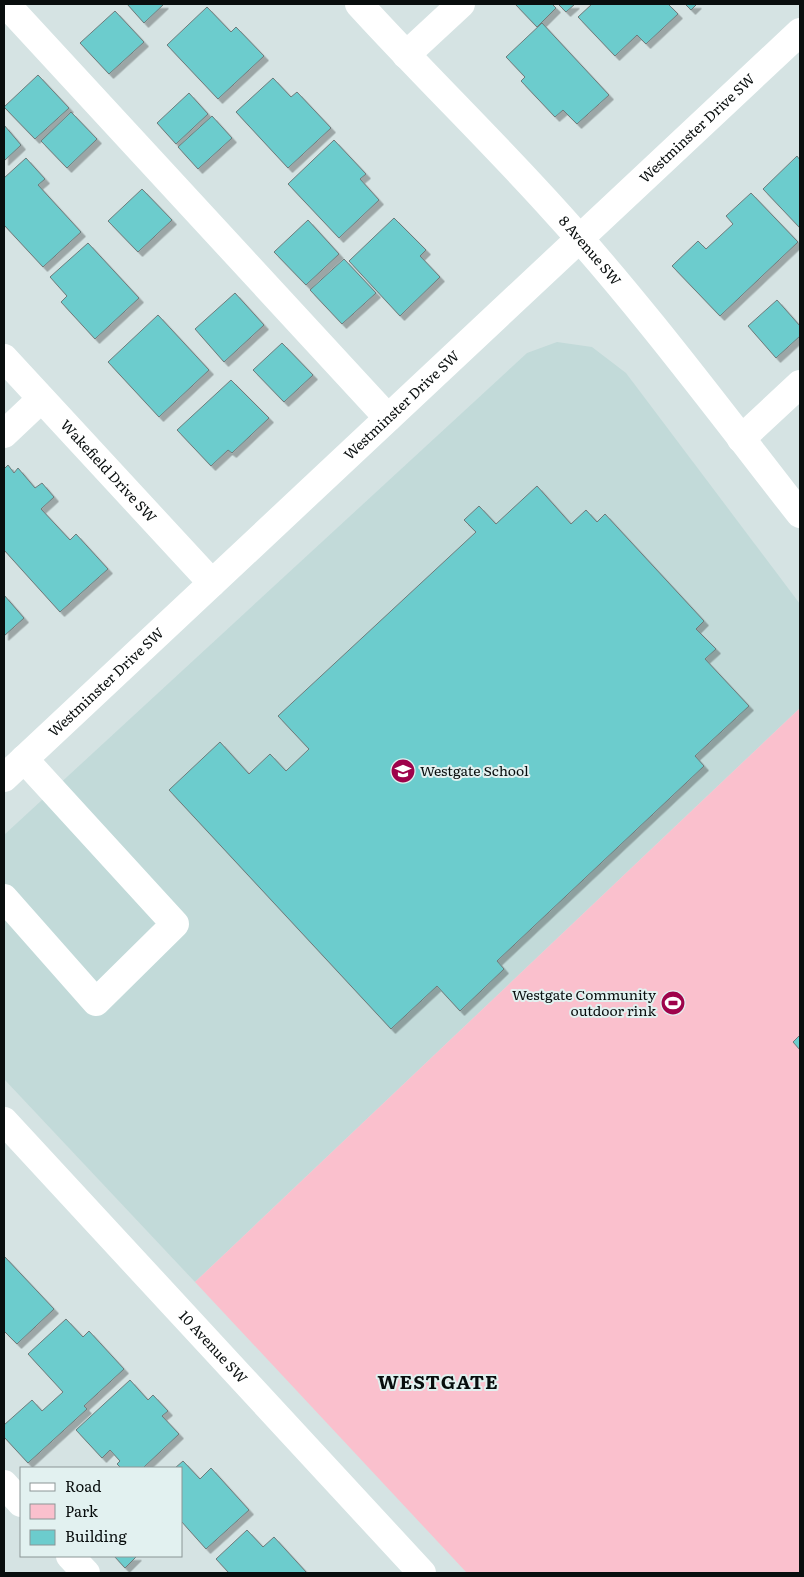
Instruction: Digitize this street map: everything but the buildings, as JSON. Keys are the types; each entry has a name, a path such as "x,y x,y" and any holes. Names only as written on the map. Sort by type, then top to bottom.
{"street":[{"path":"6,4 388,418"},
{"name":"8 Avenue SW","path":"359,4 546,200 618,284 800,514"},
{"path":"406,55 461,4"},
{"name":"Westminster Drive SW","path":"4,778 800,32"},
{"name":"Wakefield Drive SW","path":"4,358 212,583"},
{"path":"741,439 800,384"},
{"path":"4,434 41,399"},
{"path":"4,898 96,1002 175,924 24,759"},
{"name":"10 Avenue SW","path":"4,1121 422,1573"},
{"path":"4,1484 20,1502"},
{"path":"71,1557 86,1573"}],"shaded area":[{"name":"Westgate School","path":"557,342 592,347 626,373 800,604 800,708 195,1282 4,1079 4,835 527,353"}],"green space":[{"path":"800,708 800,1573 467,1573 195,1282"}],"place":[{"name":"Westgate School","path":"403,771"},
{"name":"Westgate Community outdoor rink","path":"673,1003"}],"district":[{"name":"WESTGATE","path":"438,1382"}]}
